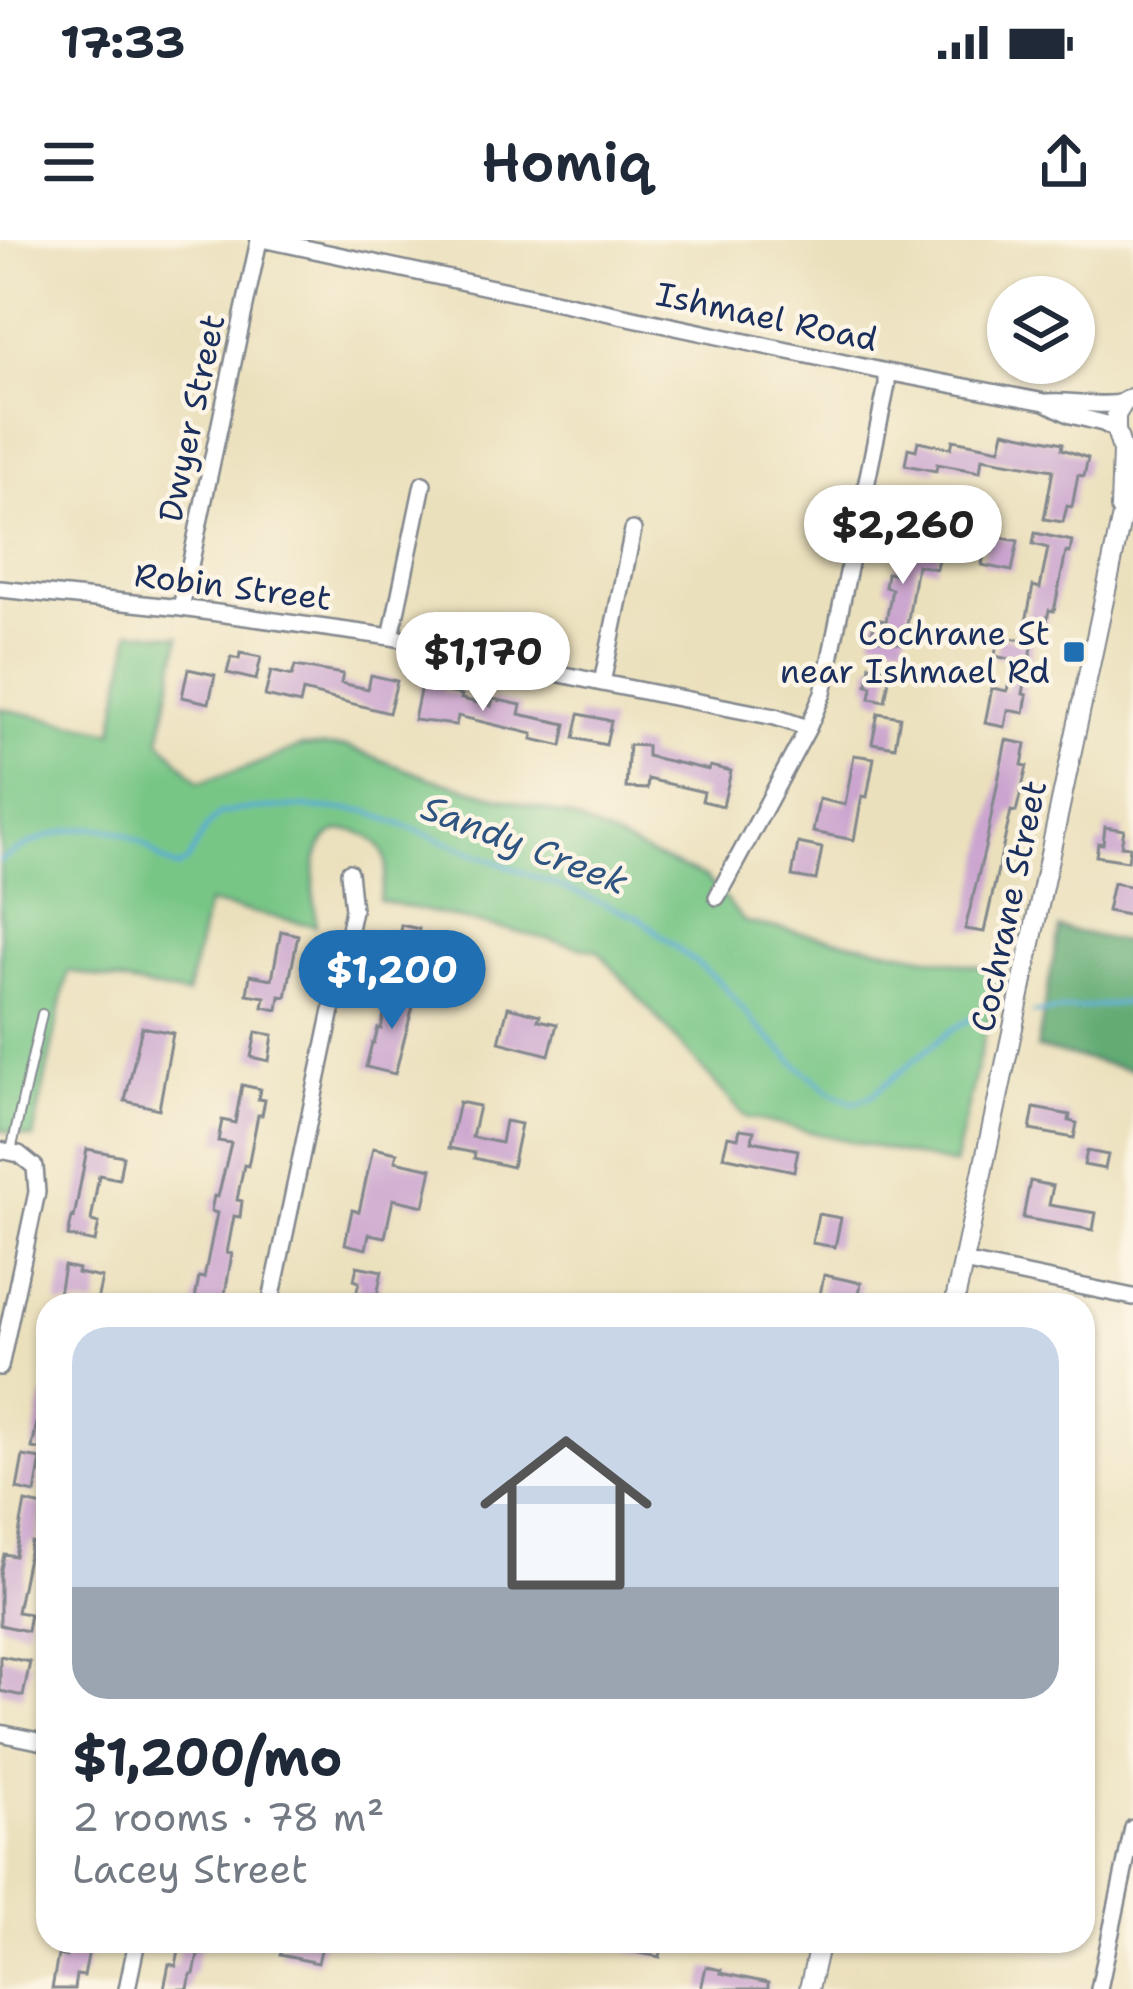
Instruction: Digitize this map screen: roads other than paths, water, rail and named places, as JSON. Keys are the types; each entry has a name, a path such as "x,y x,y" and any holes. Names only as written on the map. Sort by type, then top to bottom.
{"street":[{"name":"Ishmael Road","path":"263,240 1045,403 1123,438"},
{"name":"Dwyer Street","path":"181,608 263,240"},
{"path":"717,897 824,693 887,372"},
{"name":"Ishmael Road","path":"1045,403 1073,400 1113,405 1128,400"},
{"name":"Cochrane Street","path":"1120,520 1123,438 1116,415 1128,400"},
{"path":"391,637 423,484"},
{"name":"Cochrane Street","path":"957,1293 1120,520 1133,487"},
{"path":"602,683 633,530"},
{"name":"Robin Street","path":"0,589 391,637 776,717 808,728"},
{"path":"273,1293 353,910 349,872"},
{"path":"0,1367 37,1192 35,1167 19,1154 6,1151"},
{"path":"963,1262 1133,1298"},
{"path":"0,1733 36,1740"},
{"path":"1099,1989 1133,1828"},
{"path":"127,1989 134,1953"},
{"path":"809,1989 817,1953"}],"lane":[{"path":"6,1151 42,1014"}],"waterway":[{"name":"Sandy Creek","path":"0,861 50,836 85,828 121,833 178,868 188,861 219,814 295,807 366,811 638,917 720,982 797,1065 833,1094 854,1103 871,1096 950,1031 979,1014"},
{"name":"Sandy Creek","path":"1034,1013 1133,1002"}],"place":[{"name":"Cochrane St near Ishmael Rd","path":"1074,652"}]}
